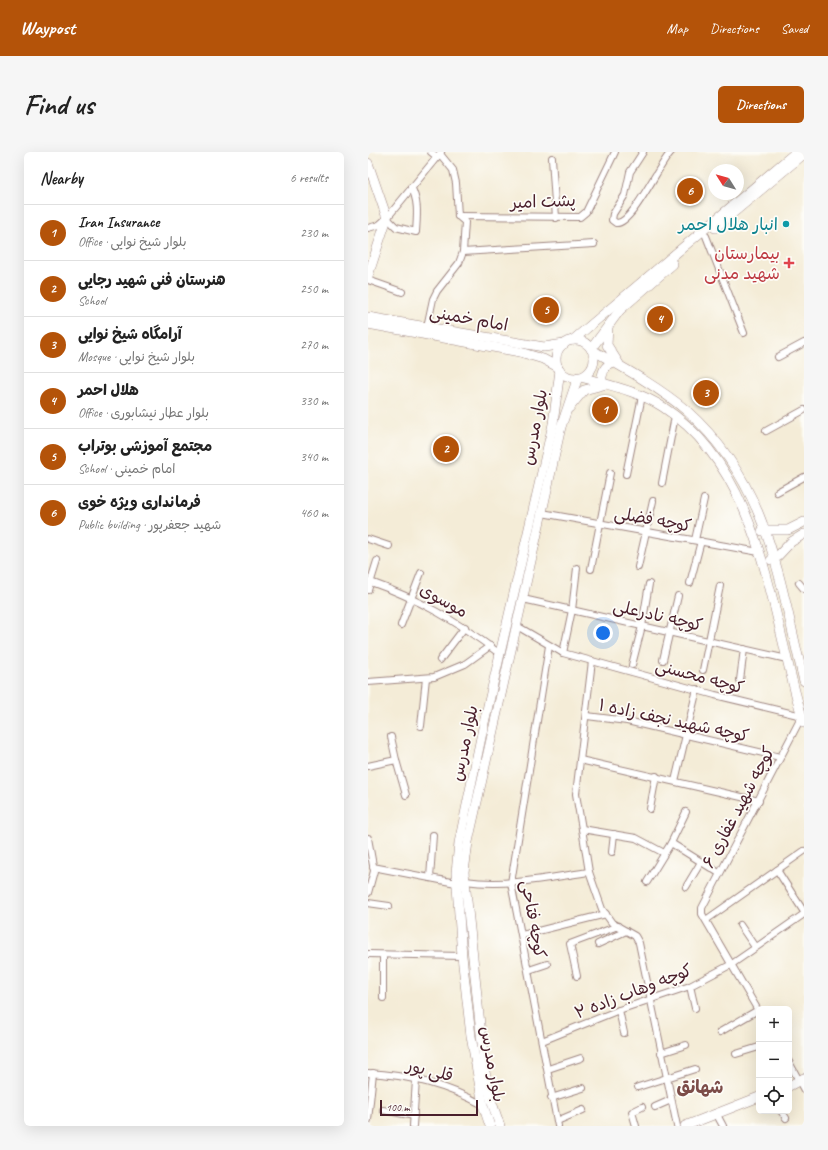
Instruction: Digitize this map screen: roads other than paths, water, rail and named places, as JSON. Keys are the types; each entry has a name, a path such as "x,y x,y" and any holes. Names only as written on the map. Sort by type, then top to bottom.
{"main road":[{"path":"580,377 586,374 592,366 594,361 592,350 620,310 636,294 706,236 796,152"},
{"path":"803,720 754,535 738,496 720,465 702,440 663,406 642,396 604,384 580,377 568,376 559,368 557,354 569,342 763,184 804,154"},
{"path":"368,163 387,218 368,276"},
{"name":"امام خمینی","path":"368,316 427,328 544,347 569,342"},
{"name":"امام خمینی","path":"368,324 520,352 543,360 559,368"},
{"path":"608,326 607,345 617,364"},
{"path":"569,342 582,341 592,350 668,396 708,432 728,457 748,488 766,530 775,559 804,681"},
{"path":"543,360 546,354 544,347"},
{"path":"604,384 603,371 608,364 617,364"},
{"name":"بلوار مدرس","path":"490,1126 482,1105 471,1036 462,956 459,843 500,654 553,424 558,394 559,368"},
{"name":"بلوار مدرس","path":"500,1126 491,1100 485,1072 461,882 468,842 564,416 570,397 580,377"},
{"path":"564,416 584,390 604,384"},
{"path":"558,394 564,388 567,388 569,390 570,397"},
{"path":"754,535 766,530 788,530 804,522"},
{"path":"762,562 775,559 791,542 804,534"},
{"path":"792,1085 802,1083"},
{"path":"685,1126 756,1098"}],"street":[{"path":"427,328 429,313 435,295 459,264 464,252 465,238 465,222 458,216 456,182 453,170 440,154 431,152"},
{"name":"پشت امیر","path":"458,216 580,217 586,212 616,152"},
{"path":"643,152 630,172 625,196 612,214 612,220 616,223 623,221 631,212 670,152"},
{"path":"368,228 379,225 387,218 411,187 440,154"},
{"path":"552,158 556,218"},
{"path":"387,218 396,227 416,232 416,195 411,187"},
{"path":"706,236 744,333"},
{"path":"464,252 594,244"},
{"path":"368,280 402,292"},
{"path":"778,357 804,343"},
{"path":"626,474 642,396"},
{"path":"766,430 804,410"},
{"path":"662,483 675,416"},
{"path":"591,569 598,523 610,473"},
{"path":"777,492 804,477"},
{"path":"690,583 704,498"},
{"path":"638,566 653,501"},
{"name":"کوچه فضلی","path":"542,513 759,552"},
{"path":"368,539 390,546"},
{"path":"368,590 377,562"},
{"path":"563,653 572,610 577,568"},
{"path":"401,625 421,573"},
{"name":"موسوی","path":"370,581 411,597 465,627 500,654"},
{"path":"799,583 804,589"},
{"path":"632,665 642,626 649,584"},
{"path":"703,670 720,586"},
{"path":"663,660 678,596"},
{"name":"کوچه نادرعلی","path":"523,599 786,659"},
{"name":"کوچه محسنی","path":"517,626 563,653 803,720"},
{"path":"440,660 465,627"},
{"path":"368,682 434,677 465,664 490,646"},
{"name":"کوچه فتاحی","path":"549,646 511,883 548,1069 551,1098 558,1123"},
{"path":"740,680 744,649"},
{"path":"592,661 587,716 576,794 589,872 606,914 612,923 635,936 639,943 666,1079 677,1126"},
{"path":"421,726 426,678"},
{"path":"676,780 696,689"},
{"name":"کوچه شهید نجف زاده ۱","path":"587,716 627,721 780,757"},
{"name":"کوچه شهید غفاری ۶","path":"706,920 702,911 719,873 759,801 780,757 803,720"},
{"path":"391,737 406,795"},
{"path":"368,766 396,760"},
{"path":"580,760 676,780 759,801"},
{"path":"650,809 656,776"},
{"path":"647,882 671,843 686,812"},
{"path":"582,829 636,838 664,853"},
{"path":"612,852 614,834"},
{"path":"430,878 433,835"},
{"path":"368,838 370,858 373,867 372,885 368,893"},
{"path":"671,843 719,873"},
{"path":"756,1007 706,920 804,851"},
{"path":"686,888 701,862"},
{"path":"373,867 430,878 483,883 511,883 589,872"},
{"path":"777,870 804,913"},
{"path":"368,903 389,906"},
{"name":"کوچه وهاب زاده ۲","path":"542,1041 619,1010 690,986 732,964 804,913"},
{"path":"522,935 606,914"},
{"path":"740,924 755,947"},
{"path":"577,976 570,944 618,926"},
{"path":"598,944 626,931"},
{"path":"368,954 462,956"},
{"path":"383,955 383,998"},
{"path":"529,970 547,964"},
{"path":"690,986 695,1008"},
{"path":"619,1010 624,1033"},
{"path":"720,1032 756,1012"},
{"path":"661,1053 686,1045"},
{"path":"736,1054 756,1048"},
{"path":"548,1069 581,1058"},
{"path":"792,1067 802,1083"},
{"path":"638,1087 695,1069"},
{"path":"368,1120 371,1073"},
{"name":"قلی پور","path":"371,1073 431,1082 462,1093 482,1105"},
{"path":"413,1126 416,1080"},
{"path":"551,1098 583,1088"},
{"path":"655,1107 671,1100"},
{"path":"636,1126 632,1112 642,1107"},
{"path":"383,1110 414,1116"},
{"path":"558,1123 583,1110"},
{"path":"716,1113 722,1126"},
{"path":"783,1114 786,1118"}],"place":[{"name":"فرمانداری ویژه خوی","path":"690,191"},
{"name":"انبار هلال احمر","path":"786,224"},
{"name":"بیمارستان شهید مدنی","path":"789,263"},
{"name":"مجتمع آموزشی بوتراب","path":"546,310"},
{"name":"هلال احمر","path":"660,319"},
{"name":"آرامگاه شیخ نوایی","path":"706,393"},
{"name":"Iran Insurance","path":"605,410"},
{"name":"هنرستان فنی شهید رجایی","path":"446,449"}],"district":[{"name":"شهانق","path":"700,1087"}]}
